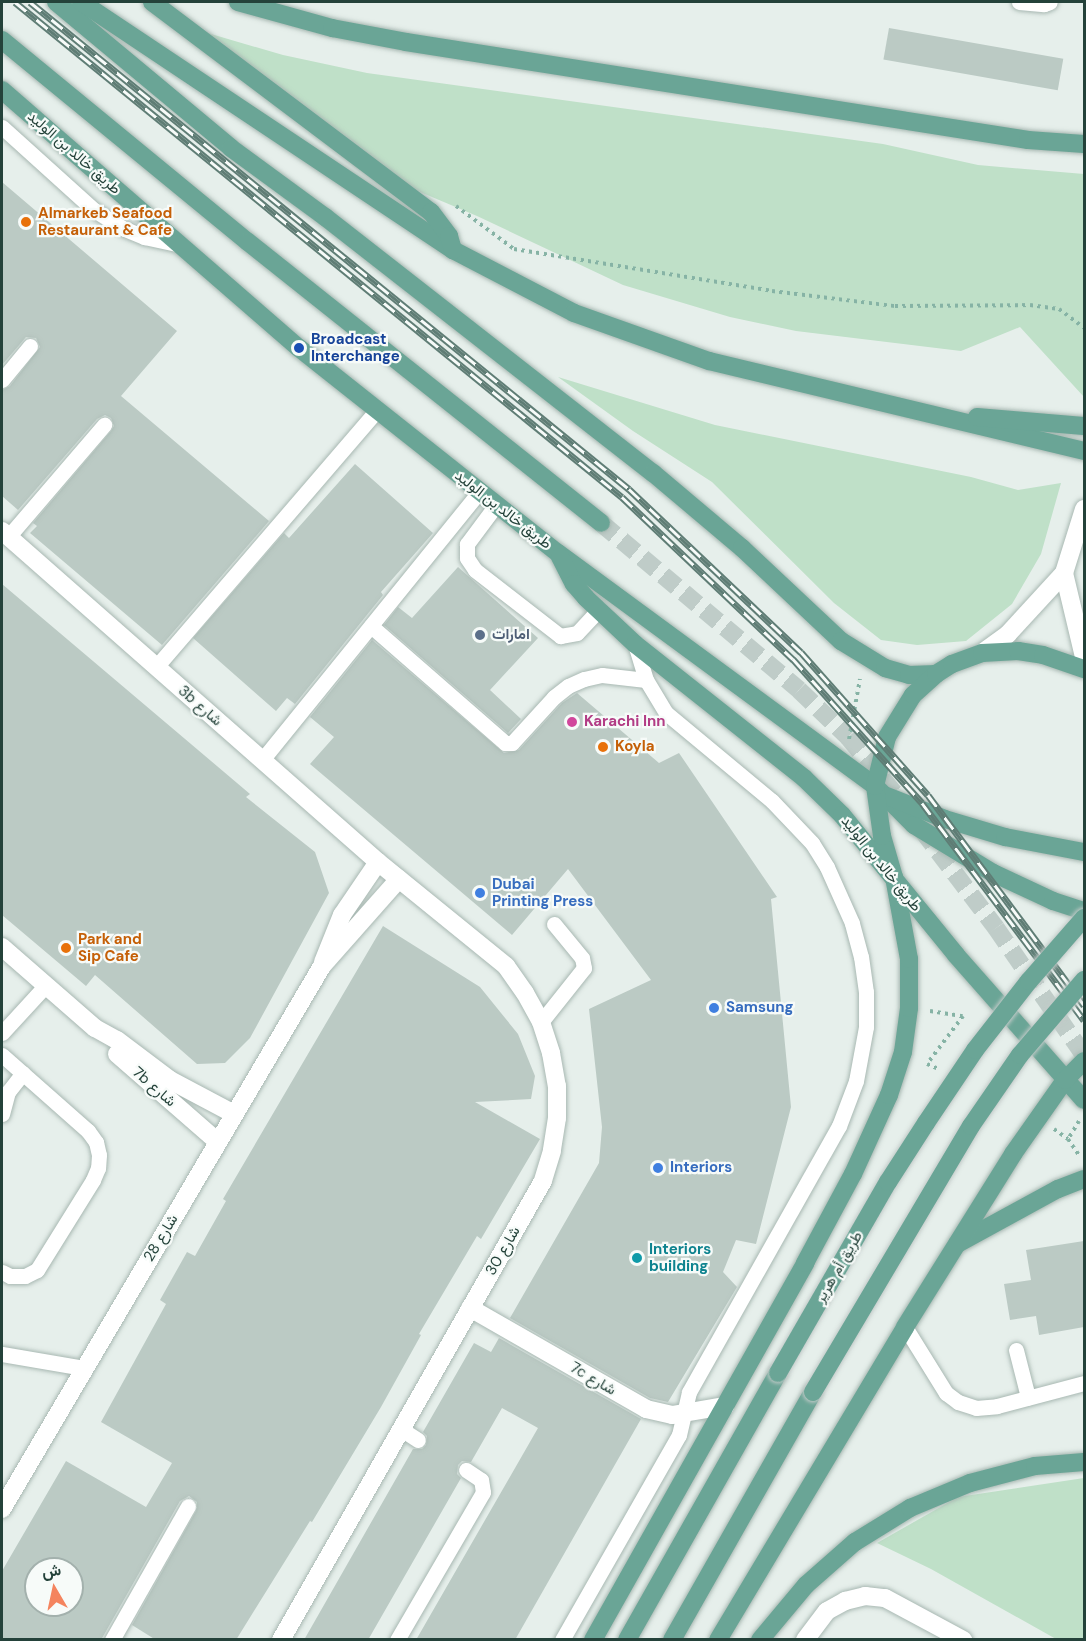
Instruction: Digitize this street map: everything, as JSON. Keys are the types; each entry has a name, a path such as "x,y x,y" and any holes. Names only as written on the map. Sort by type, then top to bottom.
{"main road":[{"path":"56,2 231,148 326,217 653,473 742,548 841,641 885,668 909,675 936,675"},
{"path":"81,2 453,250 574,313 709,362 1084,451"},
{"path":"152,2 431,213 449,236 453,250"},
{"path":"237,2 332,28 406,42 1028,140 1084,144"},
{"path":"2,40 248,242 601,523"},
{"name":"طريق خالد بن الوليد","path":"2,90 182,245 251,309 558,553 574,584 635,644 804,778 842,815 950,948 1084,1100"},
{"path":"925,412 1084,426"},
{"path":"558,553 881,791 945,819 1005,837 1084,852"},
{"path":"593,1640 853,1174 889,1095 903,1052 909,1008 909,959 894,877 882,836 881,791 887,737 898,715 913,695 936,675 952,664 982,653 1018,651 1042,655 1084,669"},
{"path":"881,791 894,808 914,825 993,873 1053,901 1084,911"},
{"name":"طريق أم هرير","path":"627,1640 888,1182 945,1096 1029,981 1084,918"},
{"path":"672,1640 813,1392 970,1125 1020,1055 1084,980"},
{"path":"718,1640 905,1327 1013,1154 1065,1080 1084,1061"},
{"path":"957,1244 1058,1189 1084,1179"},
{"path":"760,1640 806,1585 855,1542 910,1508 970,1483 1035,1466 1084,1462"}],"street":[{"path":"982,653 1008,634 1064,573 1084,509"},
{"name":"3b شارع","path":"5,534 399,879"},
{"path":"1064,573 1084,657"},
{"name":"شارع 28","path":"2,1509 322,966 342,915 378,862"},
{"name":"شارع 28","path":"322,966 399,879"},
{"name":"شارع 30","path":"281,1640 543,1181 552,1151 557,1118 557,1086 551,1053 540,1022 525,993 506,966 399,879"},
{"name":"7b شارع","path":"2,947 95,1028 119,1056 218,1142"},
{"name":"7b شارع","path":"95,1028 122,1044 170,1080 234,1114"},
{"name":"7c شارع","path":"470,1308 646,1409 658,1413 685,1414 725,1406"},
{"path":"805,1640 827,1611 845,1601 865,1596 885,1598 963,1640"}],"lane":[{"path":"1019,2 1038,4 1050,2"},
{"path":"2,127 94,210 125,229 144,237 182,245"},
{"path":"2,380 30,346"},
{"path":"156,667 377,410"},
{"path":"5,534 104,424"},
{"path":"262,760 480,491"},
{"path":"496,505 467,544 467,558 475,570 560,636 577,633 599,609"},
{"path":"371,626 502,741 509,744 568,686 602,675 646,681"},
{"path":"562,1640 676,1441 690,1392 849,1105 863,1054 866,992 861,957 852,922 827,867 812,843 772,801 666,712 646,681 635,644"},
{"path":"540,1022 584,968 582,958 554,924"},
{"path":"2,1033 46,985"},
{"path":"2,1054 88,1131 96,1142 99,1155 98,1168 37,1270 25,1276 10,1276 2,1272"},
{"path":"2,1114 8,1092 23,1073"},
{"path":"905,1327 946,1393 958,1402 976,1408 997,1406 1084,1383"},
{"path":"1016,1350 1028,1397"},
{"path":"2,1354 84,1368"},
{"path":"401,1429 418,1440"},
{"path":"397,1640 483,1492 480,1479 466,1470"},
{"path":"112,1640 188,1506"}],"path":[{"path":"452,203 514,249 760,290 895,306 1030,305 1059,309 1084,328"},
{"path":"1084,1113 1068,1139 1084,1163"}],"green space":[{"path":"160,14 211,34 283,55 367,73 883,144 978,165 1084,174 1084,397 1020,327 961,351 796,331 730,317 623,285 477,216 394,181"},
{"path":"558,377 715,425 971,477 1018,490 1061,483 1041,554 1012,604 966,641 917,645 881,640 834,603 712,482 633,431"},
{"path":"1084,1478 1084,1639 1056,1639 931,1569 877,1543 958,1497"}],"building":[{"path":"889,28 1063,59 1058,90 883,60"},
{"path":"2,182 177,331 121,396 269,521 162,645 30,533 37,526 33,523 111,431 114,426 111,418 105,415 97,419 18,510 2,496 2,390 10,386 40,347 36,338 26,337 2,365"},
{"path":"355,464 433,533 381,592 383,595 295,704 287,698 276,711 193,638 284,533 289,538"},
{"name":"امارات","path":"458,567 538,638 490,690 521,719 508,733 384,625 398,607 412,618"},
{"path":"2,584 250,794 246,797 315,852 329,893 250,1038 225,1063 197,1064 95,975 86,986 2,915"},
{"path":"372,640 504,753 519,750 562,703 577,693 659,763 679,753 777,897 771,899 791,1107 756,1244 736,1240 723,1272 737,1287 668,1402 650,1398 510,1318 599,1163 602,1127 589,1009 651,980 568,869 512,935 310,764 334,737 310,717"},
{"path":"383,926 480,987 518,1034 535,1076 531,1099 475,1102 540,1139 481,1239 477,1236 419,1334 421,1335 381,1407 312,1522 310,1521 236,1640 156,1640 132,1625 196,1511 197,1502 189,1496 180,1501 101,1640 2,1640 2,1571 66,1461 146,1507 172,1463 101,1422 166,1304 160,1300 187,1252 195,1256 226,1201 223,1199"},
{"path":"1084,1241 1084,1327 1039,1335 1036,1316 1010,1320 1004,1284 1031,1280 1026,1250"},
{"path":"499,1338 641,1419 515,1640 416,1640 538,1428 502,1408 471,1462 462,1461 458,1465 457,1474 461,1478 368,1640 304,1640 413,1449 422,1449 426,1445 427,1436 423,1432 474,1343 491,1352"}],"tunnel":[{"path":"601,523 799,690 848,737 906,807"},
{"path":"922,830 996,928 1084,1055"}],"railway":[{"path":"15,2 622,497 793,659 922,803 1084,1020"},
{"path":"30,2 629,489 801,652 928,795 1084,1005"}],"place":[{"name":"Almarkeb Seafood Restaurant & Cafe","path":"26,222"},
{"name":"Broadcast Interchange","path":"299,348"},
{"name":"امارات","path":"480,635"},
{"name":"Karachi Inn","path":"572,722"},
{"name":"Koyla","path":"603,747"},
{"name":"Dubai Printing Press","path":"480,893"},
{"name":"Park and Sip Cafe","path":"66,948"},
{"name":"Samsung","path":"714,1008"},
{"name":"Interiors","path":"658,1168"},
{"name":"Interiors building","path":"637,1258"}]}
